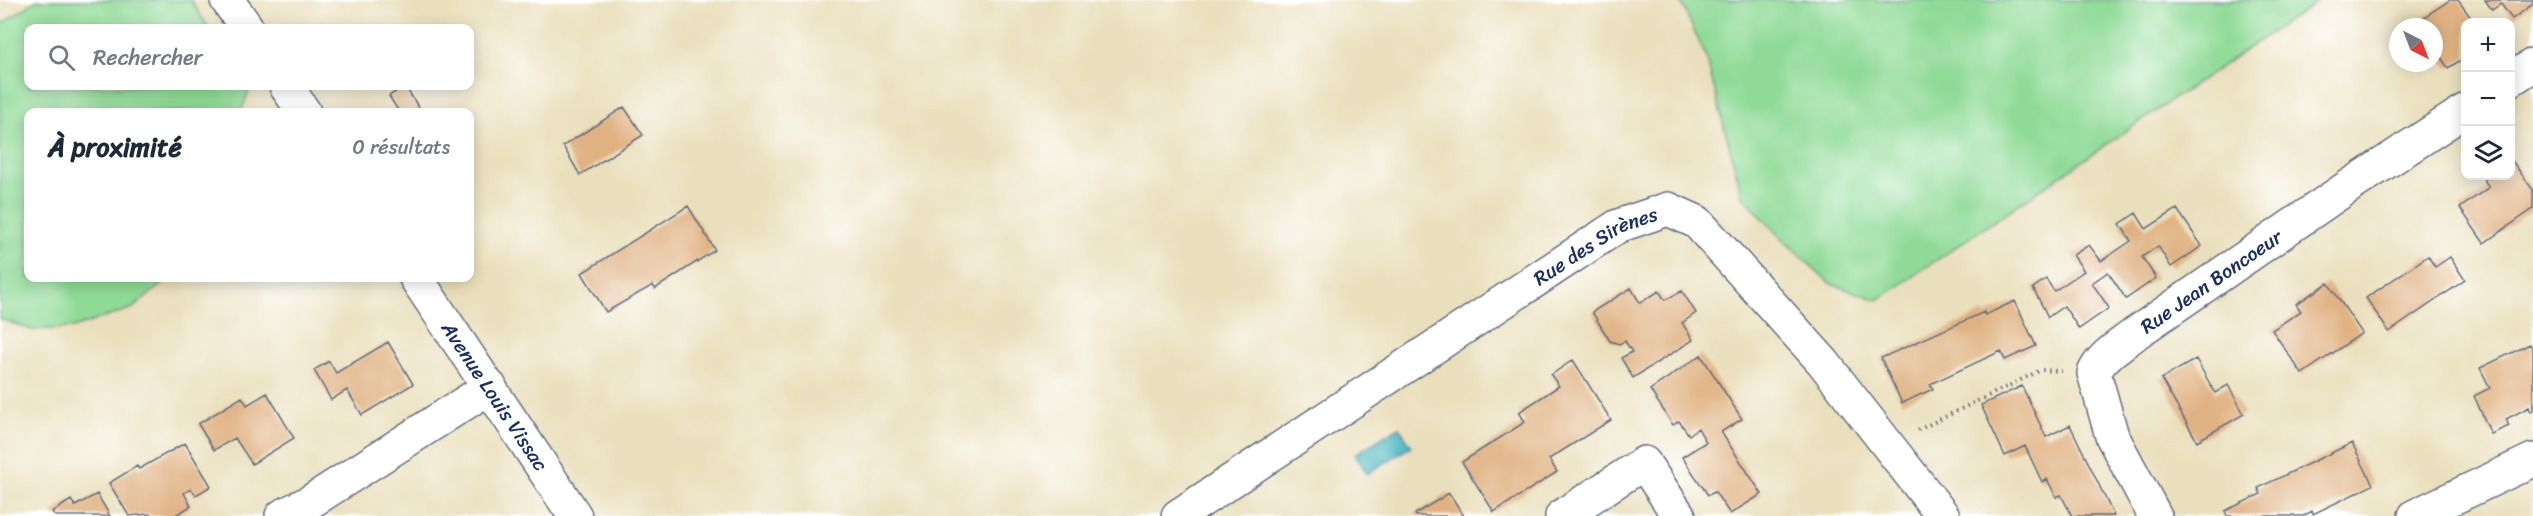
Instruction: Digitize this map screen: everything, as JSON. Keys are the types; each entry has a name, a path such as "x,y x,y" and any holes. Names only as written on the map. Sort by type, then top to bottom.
{"street":[{"path":"227,0 244,24"},
{"path":"2515,77 2533,65"},
{"path":"289,90 301,108"},
{"name":"Rue Jean Boncoeur","path":"2094,373 2109,354 2136,333 2461,113"},
{"name":"Rue des Sirènes","path":"1178,516 1618,226 1668,209 1697,222 1823,362 1943,516"},
{"name":"Avenue Louis Vissac","path":"419,282 575,516"},
{"path":"2094,373 2112,436 2155,516"},
{"path":"282,516 310,502 490,387"},
{"path":"2415,516 2533,460"},
{"path":"1562,516 1644,463 1679,516"}],"path":[{"path":"1887,444 2041,370 2094,373"}],"green space":[{"path":"37,0 191,0 206,24 24,24 24,90 249,91 243,108 24,108 24,282 164,282 133,308 73,328 32,330 0,319 0,25"},
{"path":"1680,0 2319,0 1878,300 1831,284 1779,236 1742,195 1706,57"}],"water":[{"path":"1399,427 1412,446 1367,474 1355,454"}],"building":[{"path":"2450,0 2458,0 2471,18 2461,18 2461,60 2448,68 2443,60 2443,18 2423,18"},
{"path":"2485,0 2533,0 2533,4 2513,18 2501,4 2492,10"},
{"path":"399,90 408,90 419,108 396,108 389,96"},
{"path":"624,107 643,135 580,175 563,146"},
{"path":"2515,165 2533,190 2533,209 2484,243 2460,208 2489,187 2484,180 2515,180"},
{"path":"688,206 715,250 655,289 653,285 606,312 582,273"},
{"path":"2177,209 2202,246 2171,267 2158,246 2142,257 2156,278 2126,299 2108,272 2092,283 2109,308 2079,329 2064,306 2048,317 2033,288 2046,279 2054,291 2084,271 2073,255 2089,245 2101,261 2131,241 2120,224 2136,213 2146,229"},
{"path":"2428,256 2435,267 2450,257 2465,280 2389,332 2366,298"},
{"path":"2328,283 2362,333 2302,374 2272,330 2301,311 2296,304"},
{"path":"1631,288 1640,303 1659,291 1665,300 1682,291 1696,313 1682,323 1693,340 1633,378 1621,358 1632,352 1625,341 1619,344 1610,341 1592,312"},
{"path":"2015,301 2036,346 2005,360 2001,351 1930,384 1933,389 1902,403 1881,358 1984,312 1985,315"},
{"path":"388,342 413,384 362,415 347,390 331,400 314,370 329,361 336,373"},
{"path":"2530,344 2533,350 2533,411 2531,412 2529,407 2506,419 2509,426 2491,434 2474,396 2490,388 2480,368"},
{"path":"1701,355 1742,419 1721,432 1762,494 1730,514 1715,492 1708,495 1682,457 1706,442 1698,428 1689,435 1679,421 1673,425 1650,390"},
{"path":"2196,359 2215,393 2228,385 2244,414 2197,441 2161,379"},
{"path":"1573,360 1611,420 1549,459 1557,472 1494,512 1462,462 1525,422 1519,412 1559,386 1551,375"},
{"path":"2022,386 2046,437 2070,425 2114,516 2072,516 2061,495 2056,497 2047,479 2042,482 2025,446 2005,456 1981,405"},
{"path":"267,393 294,438 252,464 235,438 214,450 198,424 242,397 247,405"},
{"path":"185,443 211,486 196,495 191,489 184,493 191,506 174,516 151,516 149,514 129,516 109,483 137,466 139,469"},
{"path":"2352,443 2373,485 2313,514 2312,511 2303,516 2227,516 2225,511 2261,494 2258,488"},
{"path":"1449,493 1464,516 1416,516 1415,514"},
{"path":"97,494 110,516 55,516 52,512 71,500 75,506"}]}
